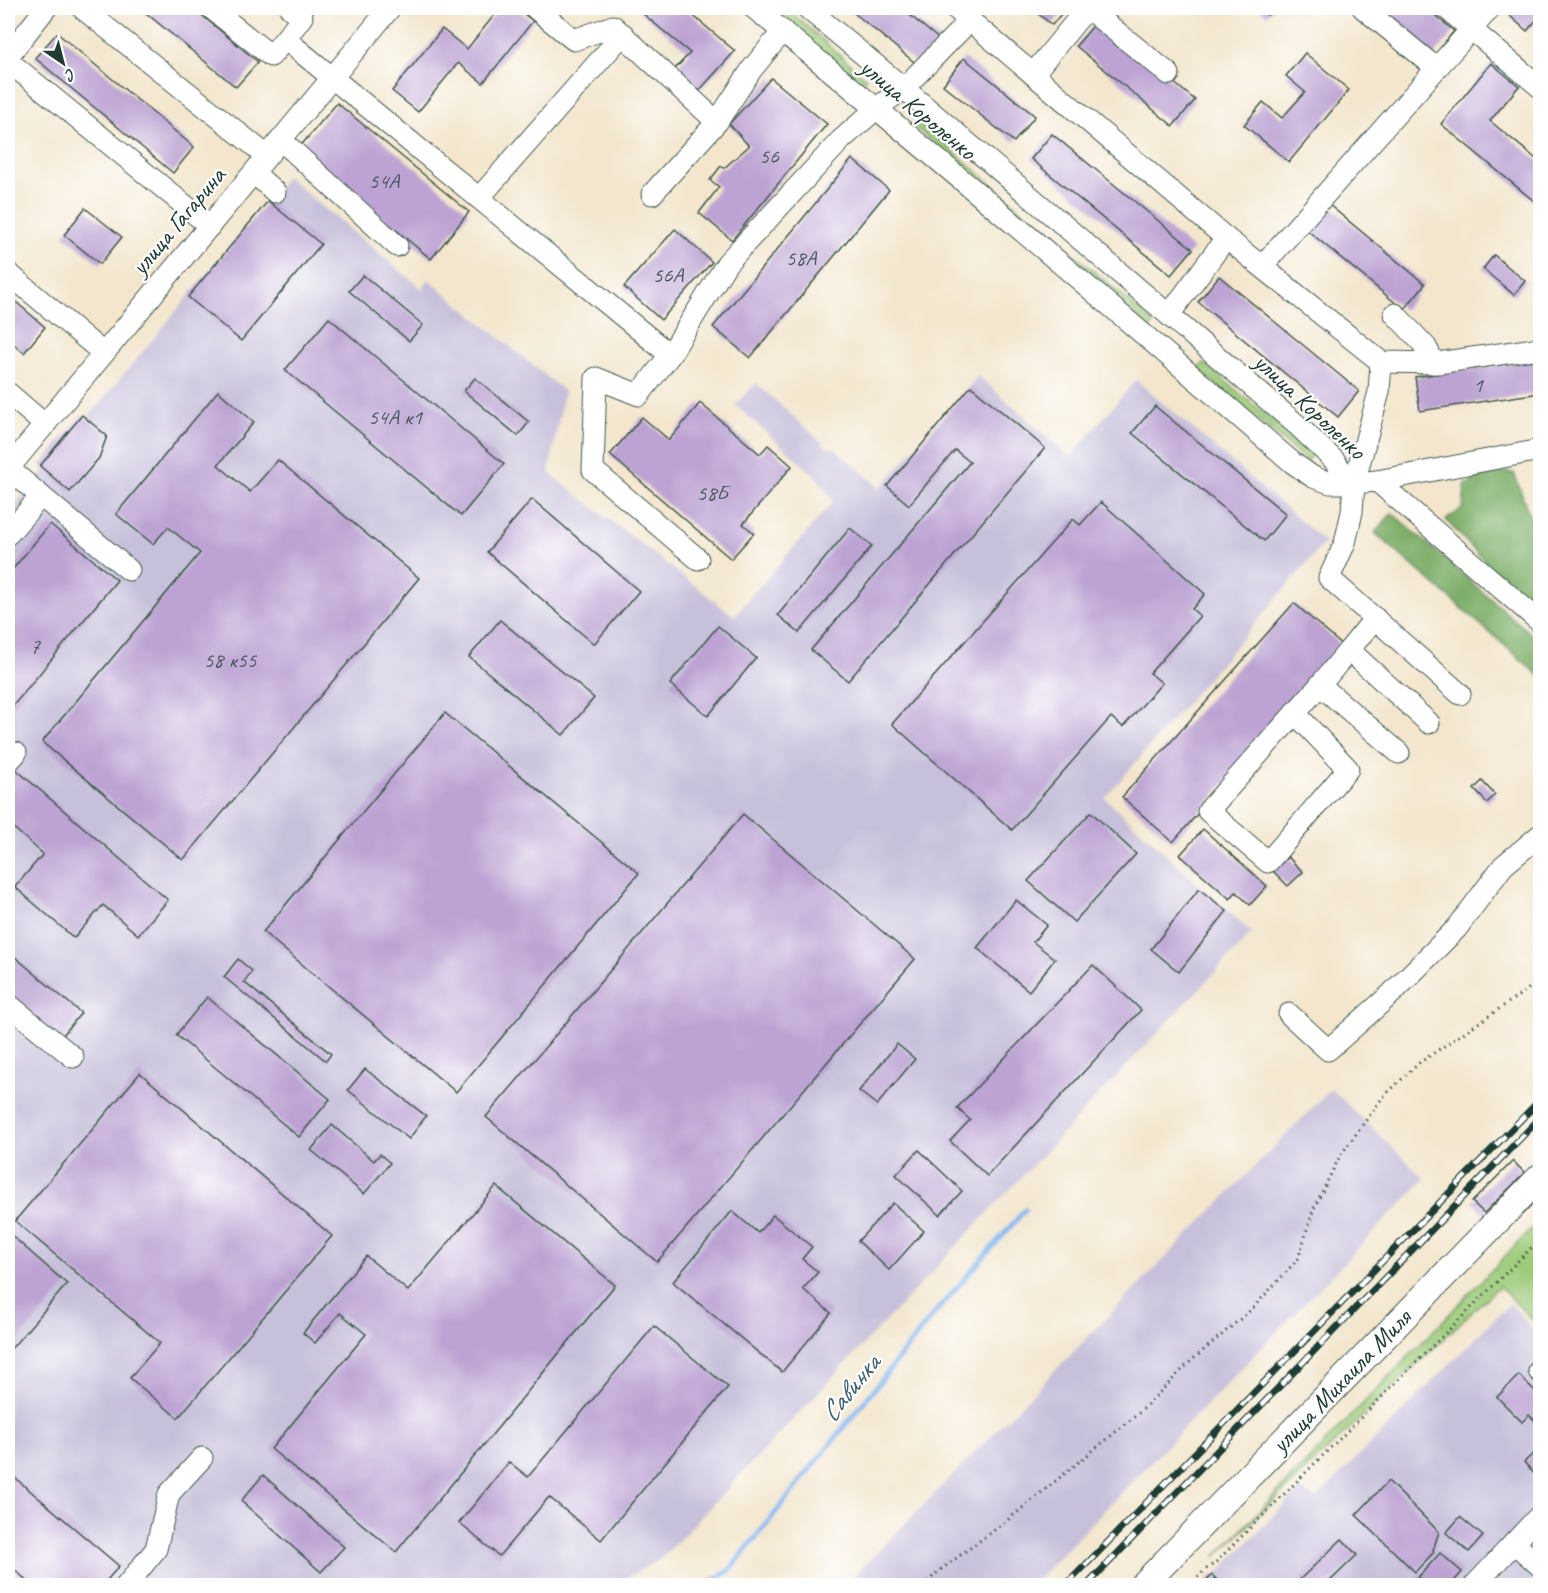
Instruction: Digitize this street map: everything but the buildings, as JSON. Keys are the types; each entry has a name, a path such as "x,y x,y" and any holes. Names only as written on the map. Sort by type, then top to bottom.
{"main road":[{"name":"улица Михаила Миля","path":"1142,1586 1540,1177"}],"street":[{"path":"8,56 46,8"},
{"path":"82,8 274,148 397,246"},
{"path":"211,8 271,56 302,17 290,8"},
{"name":"улица Гагарина","path":"8,468 390,8"},
{"path":"535,8 574,40 613,26 717,122"},
{"name":"улица Короленко","path":"754,8 877,108 1293,463 1313,477 1330,483 1354,483"},
{"name":"улица Короленко","path":"807,8 904,88 1304,432 1335,461 1342,472 1354,483"},
{"path":"1033,74 1087,8 1169,74"},
{"path":"1363,8 1436,68"},
{"path":"1446,8 1540,87"},
{"path":"1262,266 1490,8"},
{"path":"698,559 593,470 596,378 639,395 670,354 728,263 841,140 904,88 963,14 1226,237 1381,362 1434,363 1540,348"},
{"path":"652,194 717,122 752,69 783,31"},
{"path":"479,198 623,34"},
{"path":"285,39 670,354"},
{"path":"8,61 210,226"},
{"path":"254,173 275,192"},
{"path":"1162,350 1176,321 1226,237"},
{"path":"8,273 103,353"},
{"path":"1395,314 1426,347 1434,363"},
{"path":"1381,362 1379,392 1354,483 1352,512 1345,543 1329,578 1460,694"},
{"path":"8,393 45,425"},
{"path":"1354,483 1377,481 1540,450"},
{"path":"8,468 129,570"},
{"path":"1377,481 1540,622"},
{"path":"8,534 41,496"},
{"path":"1295,713 1348,769 1268,862 1208,811 1295,713 1320,685 1375,618"},
{"path":"1349,650 1429,723"},
{"path":"1320,685 1399,753"},
{"path":"1289,1014 1328,1050 1391,994 1457,928 1503,866 1540,836"},
{"path":"8,1004 73,1057"},
{"path":"126,1586 156,1549 169,1494 202,1458"},
{"path":"1474,1586 1540,1515"},
{"path":"1514,1543 1540,1566"}],"path":[{"path":"923,1586 1131,1419 1191,1361 1252,1309 1298,1259 1314,1208 1340,1156 1383,1097 1419,1063 1509,1002 1540,978"},
{"path":"1189,1586 1540,1239"}],"shaded area":[{"path":"286,176 422,289 428,279 564,391 549,473 734,616 833,502 817,477 735,405 756,383 828,448 835,448 880,488 978,376 1070,457 1136,380 1325,542 1105,798 1252,933 661,1559 628,1577 565,1586 8,1586 8,514"},
{"path":"1331,1089 1425,1179 1032,1585 845,1585"},
{"path":"1510,1303 1535,1332 1540,1327 1540,1585 1205,1586 1300,1489 1316,1499"}],"green space":[{"path":"772,8 786,8 866,78 860,84"},
{"path":"917,123 920,123 1154,323 1150,329 915,127"},
{"path":"1204,363 1312,454 1307,461 1198,369"},
{"path":"1487,471 1514,473 1533,525 1540,528 1540,610 1491,568 1446,520 1463,508 1465,486"},
{"path":"1392,513 1540,642 1540,676 1375,533"},
{"path":"1540,1220 1540,1320 1536,1324 1499,1286 1215,1557"}],"waterway":[{"name":"Савинка","path":"703,1586 729,1571 938,1309 1025,1210"}],"railway":[{"path":"1065,1586 1540,1100"},
{"path":"1086,1586 1540,1118"}]}
